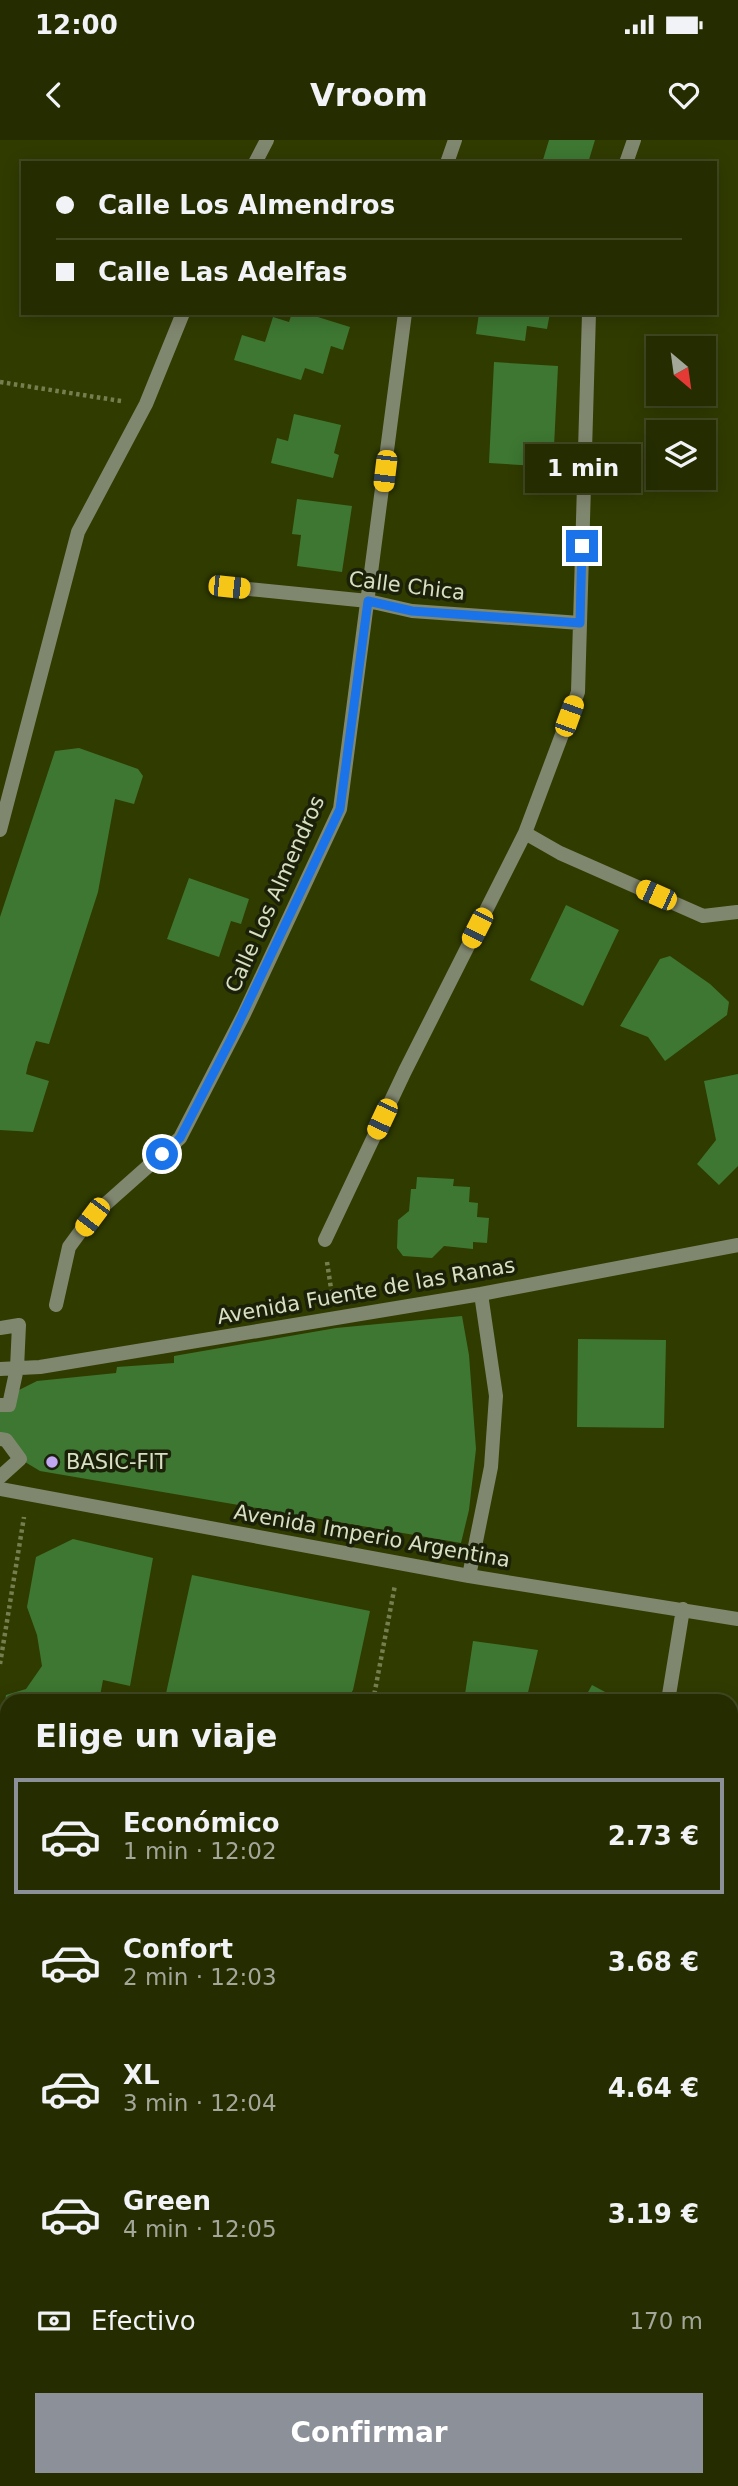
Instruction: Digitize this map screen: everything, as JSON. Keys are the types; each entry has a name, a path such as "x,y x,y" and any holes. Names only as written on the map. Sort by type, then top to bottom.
{"street":[{"path":"256,161 267,140"},
{"path":"448,161 455,140"},
{"path":"627,161 634,140"},
{"path":"0,830 78,532 146,404 182,315"},
{"name":"Calle Los Almendros","path":"56,1306 69,1247 92,1217 180,1138 244,1014 340,809 405,315"},
{"path":"324,1240 405,1070 525,834 578,692 589,315"},
{"name":"Calle Chica","path":"229,587 368,601 412,611 580,623"},
{"path":"525,834 561,853 703,916 738,914"},
{"name":"Avenida Fuente de las Ranas","path":"0,1369 53,1365 481,1294 738,1245"},
{"path":"469,1576 491,1467 496,1396 481,1294"},
{"path":"0,1328 19,1325 17,1368 9,1405 0,1405"},
{"path":"0,1439 6,1440 20,1459 0,1477"},
{"name":"Avenida Imperio Argentina","path":"0,1489 469,1576 738,1619"},
{"path":"669,1694 683,1609"}],"path":[{"path":"0,382 146,404"},
{"path":"324,1240 335,1318"},
{"path":"0,1664 27,1495"},
{"path":"374,1694 389,1618"}],"building":[{"path":"549,140 595,140 589,161 543,161"},
{"path":"291,315 311,315 350,327 343,350 331,346 323,374 305,368 301,380 234,360 242,335 265,342 273,317 289,322"},
{"path":"479,315 550,315 547,329 527,326 525,341 476,334"},
{"path":"494,362 558,366 553,467 489,463"},
{"path":"294,414 341,425 334,453 339,455 333,478 271,463 277,438 288,441"},
{"path":"297,499 352,506 342,572 297,566 301,535 292,534"},
{"path":"79,748 138,769 143,776 134,804 115,799 98,892 49,1044 36,1041 28,1065 26,1074 49,1081 33,1132 0,1130 0,917 55,751"},
{"path":"189,878 249,899 241,924 231,921 219,957 167,939"},
{"path":"566,905 619,930 583,1006 530,980"},
{"path":"670,956 710,984 729,1002 727,1015 665,1061 648,1037 620,1026 660,959"},
{"path":"738,1074 738,1166 719,1185 697,1164 716,1140 704,1081"},
{"path":"417,1177 454,1179 453,1186 470,1187 469,1202 478,1203 477,1217 489,1218 487,1243 473,1242 473,1249 444,1246 432,1258 403,1256 397,1248 398,1220 409,1211 411,1189 416,1189"},
{"path":"462,1316 469,1355 476,1449 469,1510 461,1543 40,1471 20,1459 0,1439 0,1405 19,1390 37,1381 116,1373 117,1367 174,1363 174,1356 336,1328"},
{"path":"578,1339 666,1340 664,1428 577,1427"},
{"path":"73,1539 153,1558 130,1686 103,1680 100,1694 9,1694 26,1689 42,1666 37,1635 27,1607 36,1557"},
{"path":"192,1575 370,1611 350,1694 166,1694"},
{"path":"473,1641 538,1650 528,1694 465,1694"},
{"path":"592,1685 609,1694 587,1694"}],"place":[{"name":"BASIC-FIT","path":"52,1462"}],"route":[{"path":"162,1154 180,1138 244,1014 340,809 368,601 412,611 580,623 582,546"}]}
